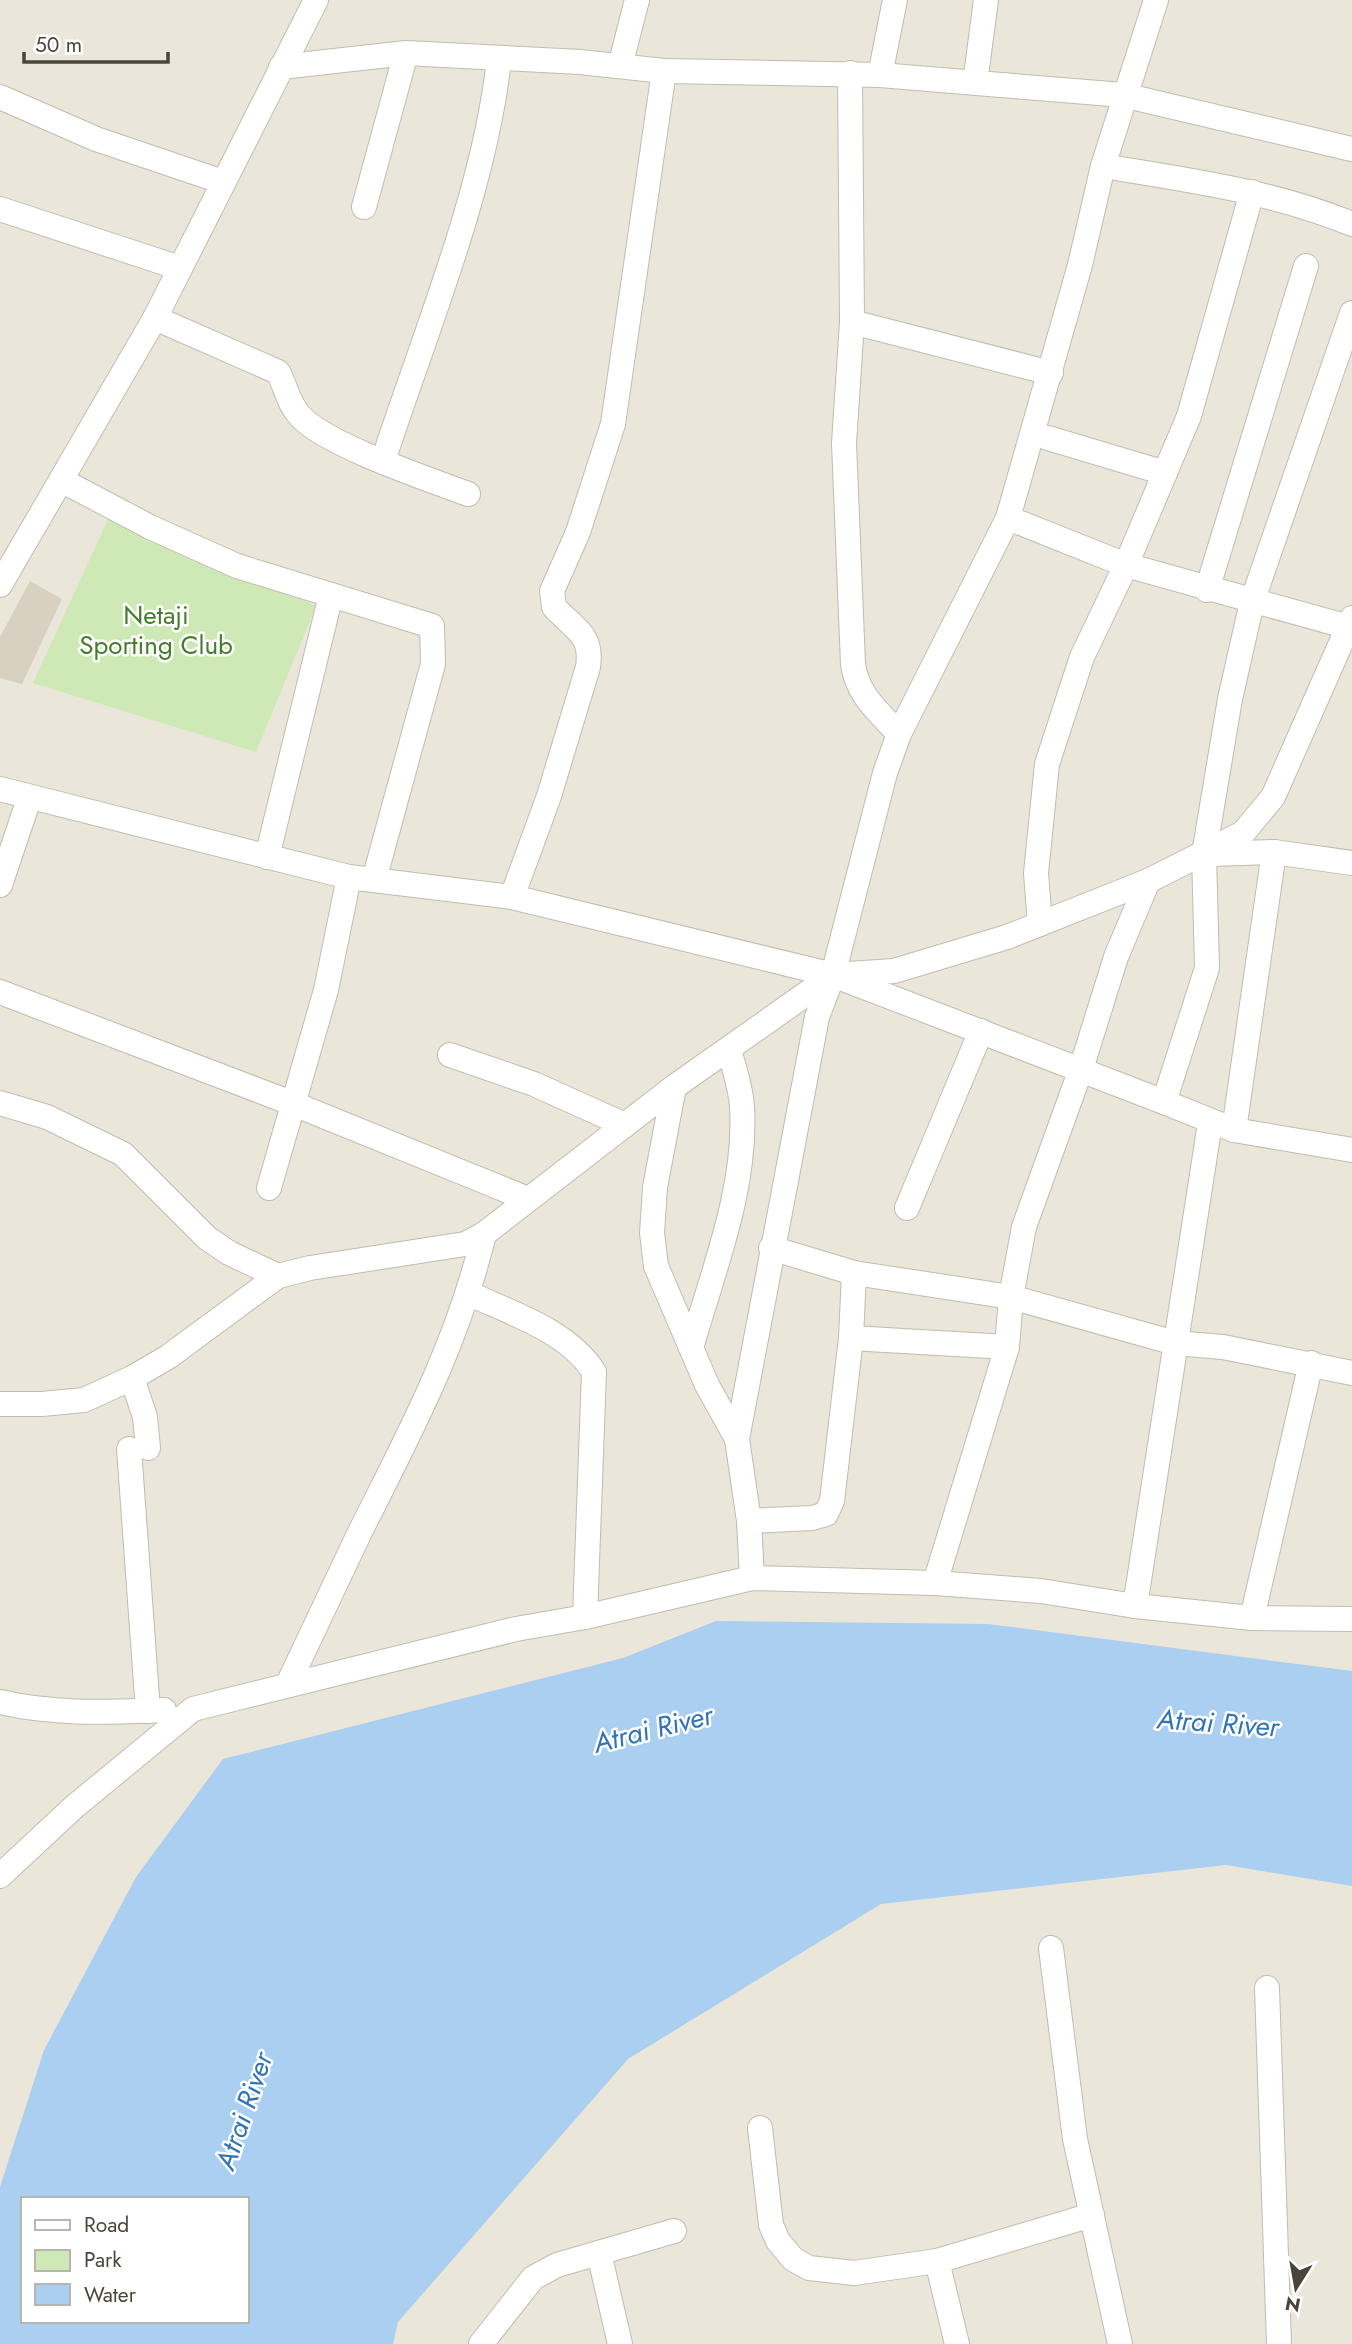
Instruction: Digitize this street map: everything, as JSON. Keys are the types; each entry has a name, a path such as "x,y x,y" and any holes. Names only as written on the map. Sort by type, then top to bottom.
{"street":[{"path":"0,585 155,318 316,0"},
{"path":"620,66 637,0"},
{"path":"880,75 895,0"},
{"path":"975,83 986,0"},
{"path":"752,1578 749,1521 737,1438 817,1017 833,975 885,773 899,734 1008,518 1051,373 1102,166 1156,0"},
{"path":"281,67 406,53 664,71 880,75 1123,95 1352,149"},
{"path":"364,207 406,53"},
{"path":"383,461 465,215 492,117 499,60"},
{"path":"512,897 549,796 588,667 591,649 583,636 554,607 552,591 578,532 613,424 664,71"},
{"path":"850,73 852,322 844,443 853,664 856,683 862,693 899,734"},
{"path":"0,97 96,139 223,182"},
{"path":"1102,166 1252,192 1314,209 1352,224"},
{"path":"1040,924 1036,873 1047,764 1082,657 1126,565 1189,416 1252,192"},
{"path":"0,209 180,268"},
{"path":"1207,590 1306,266"},
{"path":"1164,1102 1207,968 1204,854 1230,699 1252,602 1352,313"},
{"path":"155,318 278,373 290,403 301,417 315,428 383,461 468,494"},
{"path":"852,322 1051,373"},
{"path":"1048,438 1165,473"},
{"path":"61,480 150,527 237,566 432,626 433,663 326,990 269,1188"},
{"path":"0,1404 84,1400 132,1378 168,1357 278,1276 465,1244 484,1234 674,1087 833,975 894,971 1040,924 1147,881 1243,833 1273,797 1351,625 1207,590 1126,565 1008,518"},
{"path":"268,857 331,595"},
{"path":"0,789 29,799 361,878 512,897 833,975 1081,1069 1210,1123 1234,1130 1352,1150"},
{"path":"0,885 29,799"},
{"path":"1204,854 1274,852 1352,863"},
{"path":"1234,1130 1274,852"},
{"path":"936,1583 1007,1346 1011,1297 1024,1227 1081,1069 1116,957 1147,881"},
{"path":"0,992 294,1104 528,1199"},
{"path":"907,1208 981,1031"},
{"path":"691,1348 725,1229 743,1146 743,1104 729,1050"},
{"path":"450,1055 534,1084 625,1125"},
{"path":"674,1087 655,1187 652,1233 656,1266 691,1348 737,1438"},
{"path":"0,1103 47,1117 123,1154 208,1238 229,1253 278,1276"},
{"path":"1135,1605 1210,1123"},
{"path":"288,1684 359,1534 417,1423 470,1294 484,1234"},
{"path":"771,1248 854,1273 1011,1297 1175,1343 1223,1347 1352,1373"},
{"path":"749,1521 812,1518 826,1514 832,1501 851,1338 854,1273"},
{"path":"470,1294 536,1325 582,1352 594,1372 585,1617"},
{"path":"851,1338 1007,1346"},
{"path":"1252,1618 1311,1363"},
{"path":"132,1378 145,1416 138,1449 148,1711"},
{"path":"0,1702 34,1710 80,1714 193,1709 516,1629 585,1617 752,1578 936,1583 1041,1591 1252,1618 1352,1619"},
{"path":"0,1876 74,1807 193,1709"},
{"path":"1051,1948 1075,2139 1120,2344"},
{"path":"1267,1988 1279,2344"},
{"path":"760,2128 771,2225 778,2241 793,2259 809,2269 827,2273 854,2273 937,2261 1092,2215"},
{"path":"481,2344 533,2278 557,2265 674,2231"},
{"path":"599,2253 620,2344"},
{"path":"937,2261 957,2344"}],"shaded area":[{"path":"0,0 1352,0 1352,2344 0,2344"}],"green space":[{"name":"Netaji Sporting Club","path":"110,515 316,606 256,752 33,683"}],"water":[{"name":"Atrai River","path":"716,1621 988,1624 1352,1671 1352,1886 1226,1865 881,1904 628,2059 398,2322 393,2344 0,2344 0,2187 44,2050 136,1877 223,1759 623,1658"}],"building":[{"name":"Netaji Sporting Club","path":"30,581 62,599 22,684 0,678 0,637"}]}
